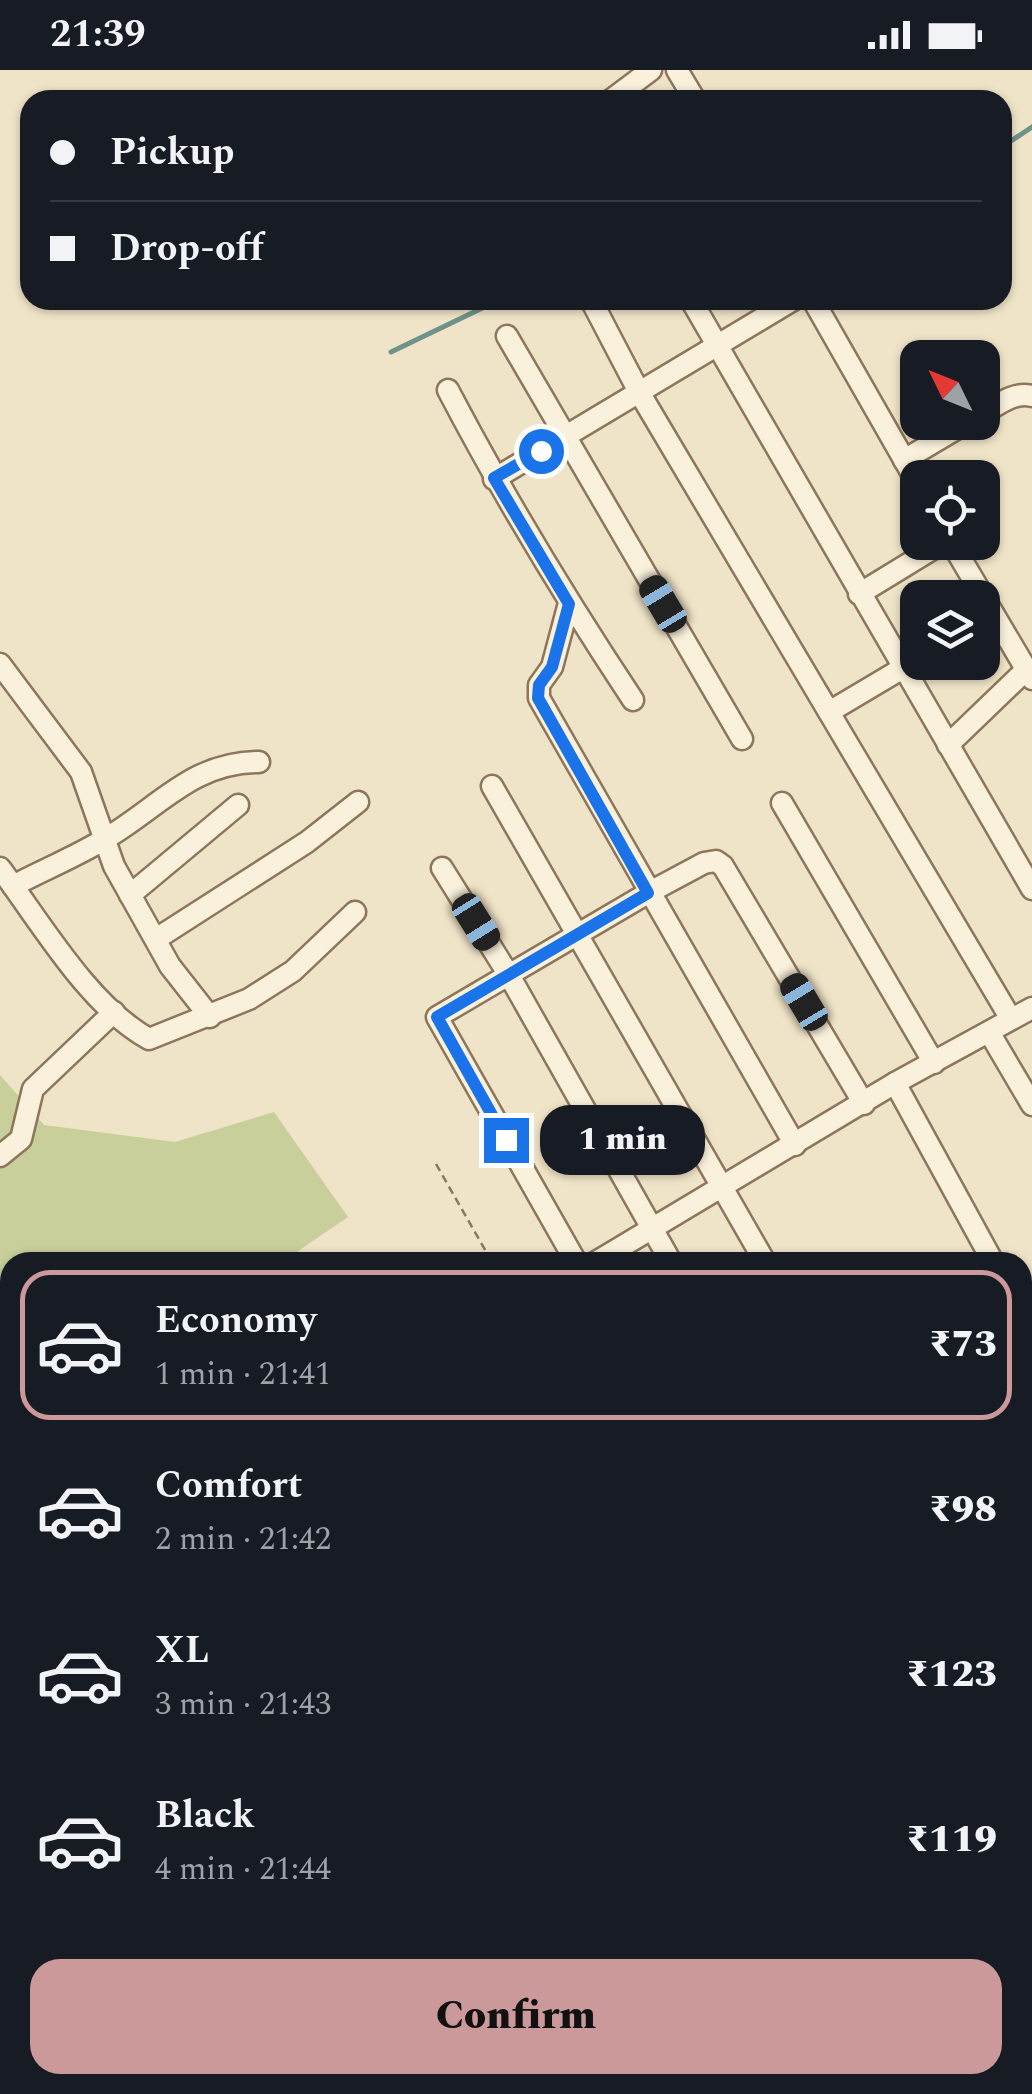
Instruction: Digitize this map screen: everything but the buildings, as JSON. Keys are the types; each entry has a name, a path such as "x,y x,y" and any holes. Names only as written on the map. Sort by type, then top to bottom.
{"street":[{"path":"622,90 642,72"},
{"path":"595,310 638,392 1011,1019"},
{"path":"697,310 900,663"},
{"path":"494,478 776,310"},
{"path":"820,310 904,460 938,440"},
{"path":"507,336 742,738"},
{"path":"448,390 494,478 632,700"},
{"path":"1000,404 1014,396 1032,396"},
{"path":"860,594 918,560"},
{"path":"948,745 1028,665 960,560"},
{"path":"569,604 552,667 539,685 538,698 795,1146"},
{"path":"0,664 8,686 81,772 104,840 130,895 170,966 210,1017"},
{"path":"829,712 900,670"},
{"path":"910,680 1032,889"},
{"path":"13,886 104,840 194,777 212,768 260,762"},
{"path":"492,786 759,1252"},
{"path":"156,940 308,842 358,802"},
{"path":"782,803 934,1064"},
{"path":"130,895 238,805"},
{"path":"570,1252 437,1017 704,863 716,861 724,866 864,1104"},
{"path":"0,868 76,972 114,1012 149,1040 250,999 293,971 355,912"},
{"path":"442,868 510,977 664,1252"},
{"path":"613,1252 895,1084 1032,1008"},
{"path":"0,1156 21,1139 33,1089 114,1012"},
{"path":"989,1032 1032,1104"},
{"path":"895,1084 987,1252"}],"path":[{"path":"436,1164 486,1252"}],"green space":[{"path":"0,1075 44,1125 175,1142 274,1112 348,1217 297,1252 0,1252"}],"waterway":[{"path":"1012,140 1032,127"},
{"path":"391,352 478,310"}],"route":[{"path":"506,1140 437,1017 648,893 538,698 539,685 552,667 569,604 494,478 541,451"}]}
